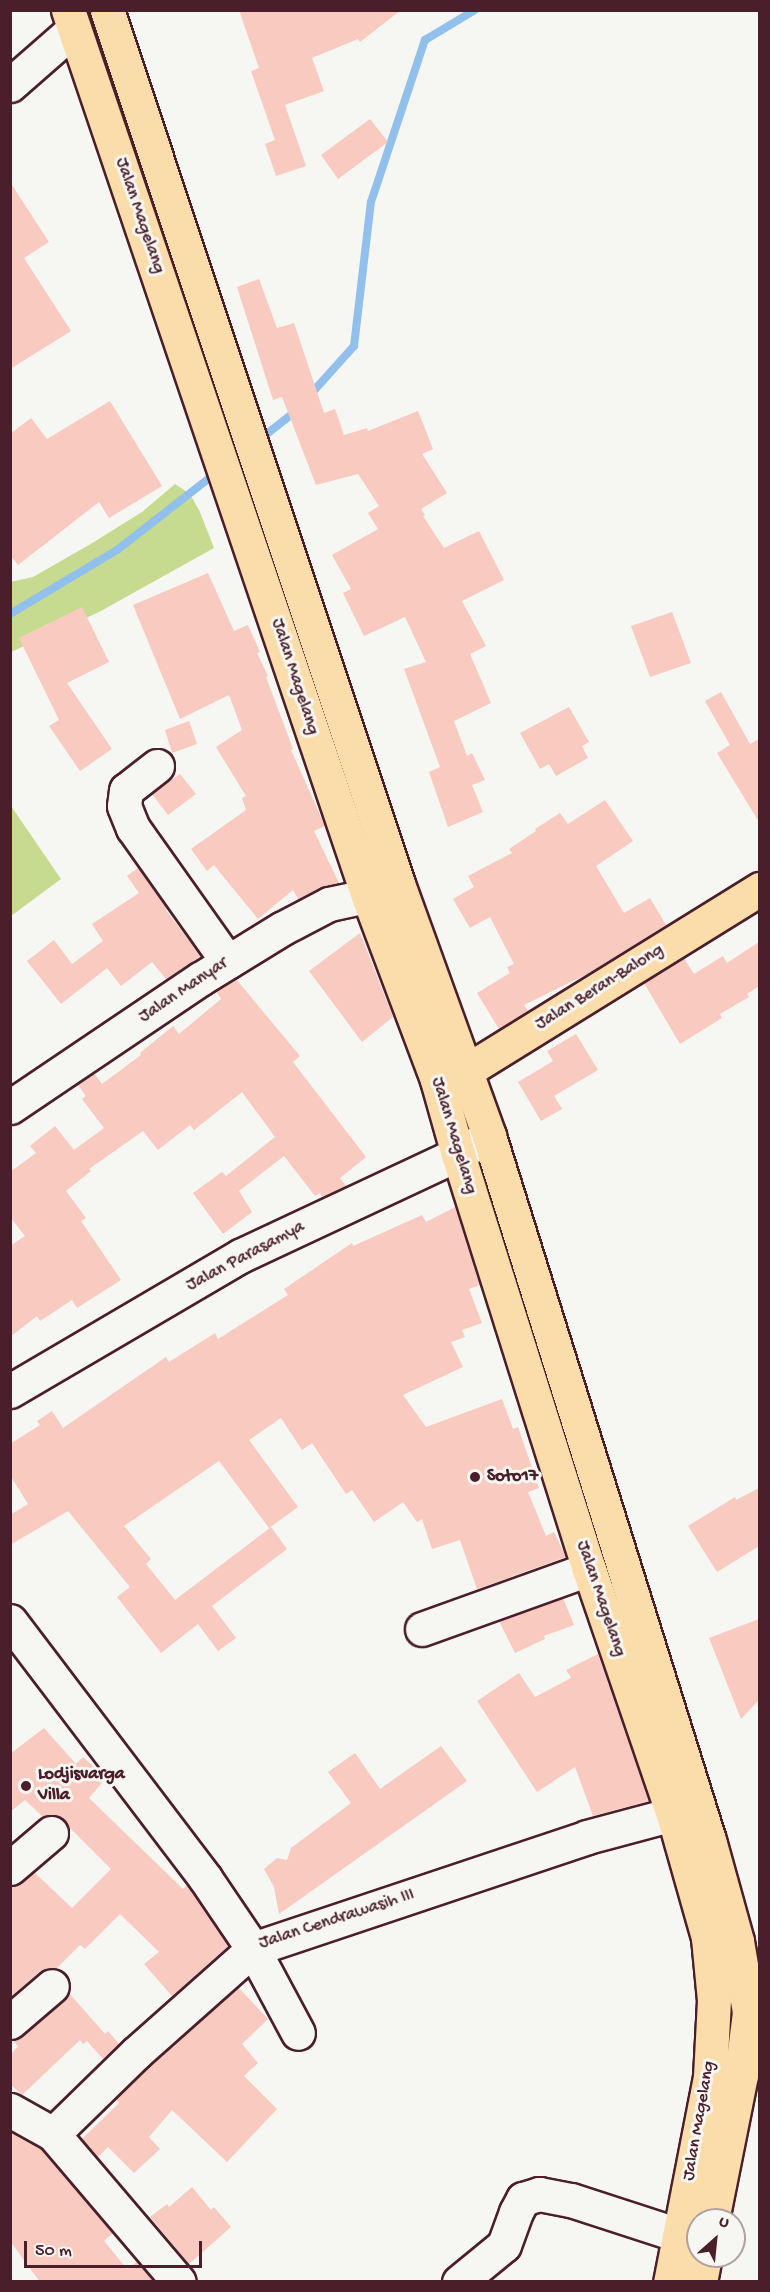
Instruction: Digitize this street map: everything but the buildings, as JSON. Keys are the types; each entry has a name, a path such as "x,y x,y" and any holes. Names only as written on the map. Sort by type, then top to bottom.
{"main road":[{"name":"Jalan Magelang","path":"110,12 398,884 452,1075 458,1154 589,1569 673,1814 708,1938 714,2000 710,2077 670,2282"},
{"name":"Jalan Magelang","path":"71,20 175,321 368,896 452,1075 489,1137 706,1828 737,1941 749,2012 741,2075 714,2208"},
{"name":"Jalan Beran-Balong","path":"452,1075 759,889"}],"street":[{"path":"10,85 71,20"},
{"path":"157,766 126,790 124,806 133,828 228,962"},
{"name":"Jalan Manyar","path":"11,1105 228,962 329,904 368,896"},
{"name":"Jalan Parasamya","path":"10,1391 240,1256 458,1154 489,1137"},
{"path":"422,1629 589,1569"},
{"name":"Jalan Cendrawasih III","path":"10,1621 206,1878 253,1949 587,1837 673,1814"},
{"path":"10,1868 51,1833"},
{"path":"53,2133 136,2053 253,1949 298,2034"},
{"path":"10,2022 52,1986"},
{"path":"10,2110 53,2133 179,2282"},
{"path":"459,2282 504,2245 516,2212 524,2199 539,2194 570,2200 679,2235"}],"green space":[{"path":"175,484 190,494 200,512 214,548 99,612 11,652 10,582 33,577 94,542 142,512"},
{"path":"11,806 61,879 10,916"}],"waterway":[{"path":"310,395 354,346 371,202 425,40 475,10"},
{"path":"259,440 296,411"},
{"path":"10,614 117,550 216,473"}],"place":[{"name":"Soto17","path":"475,1477"},
{"name":"Lodjisvarga Villa","path":"26,1786"}]}
